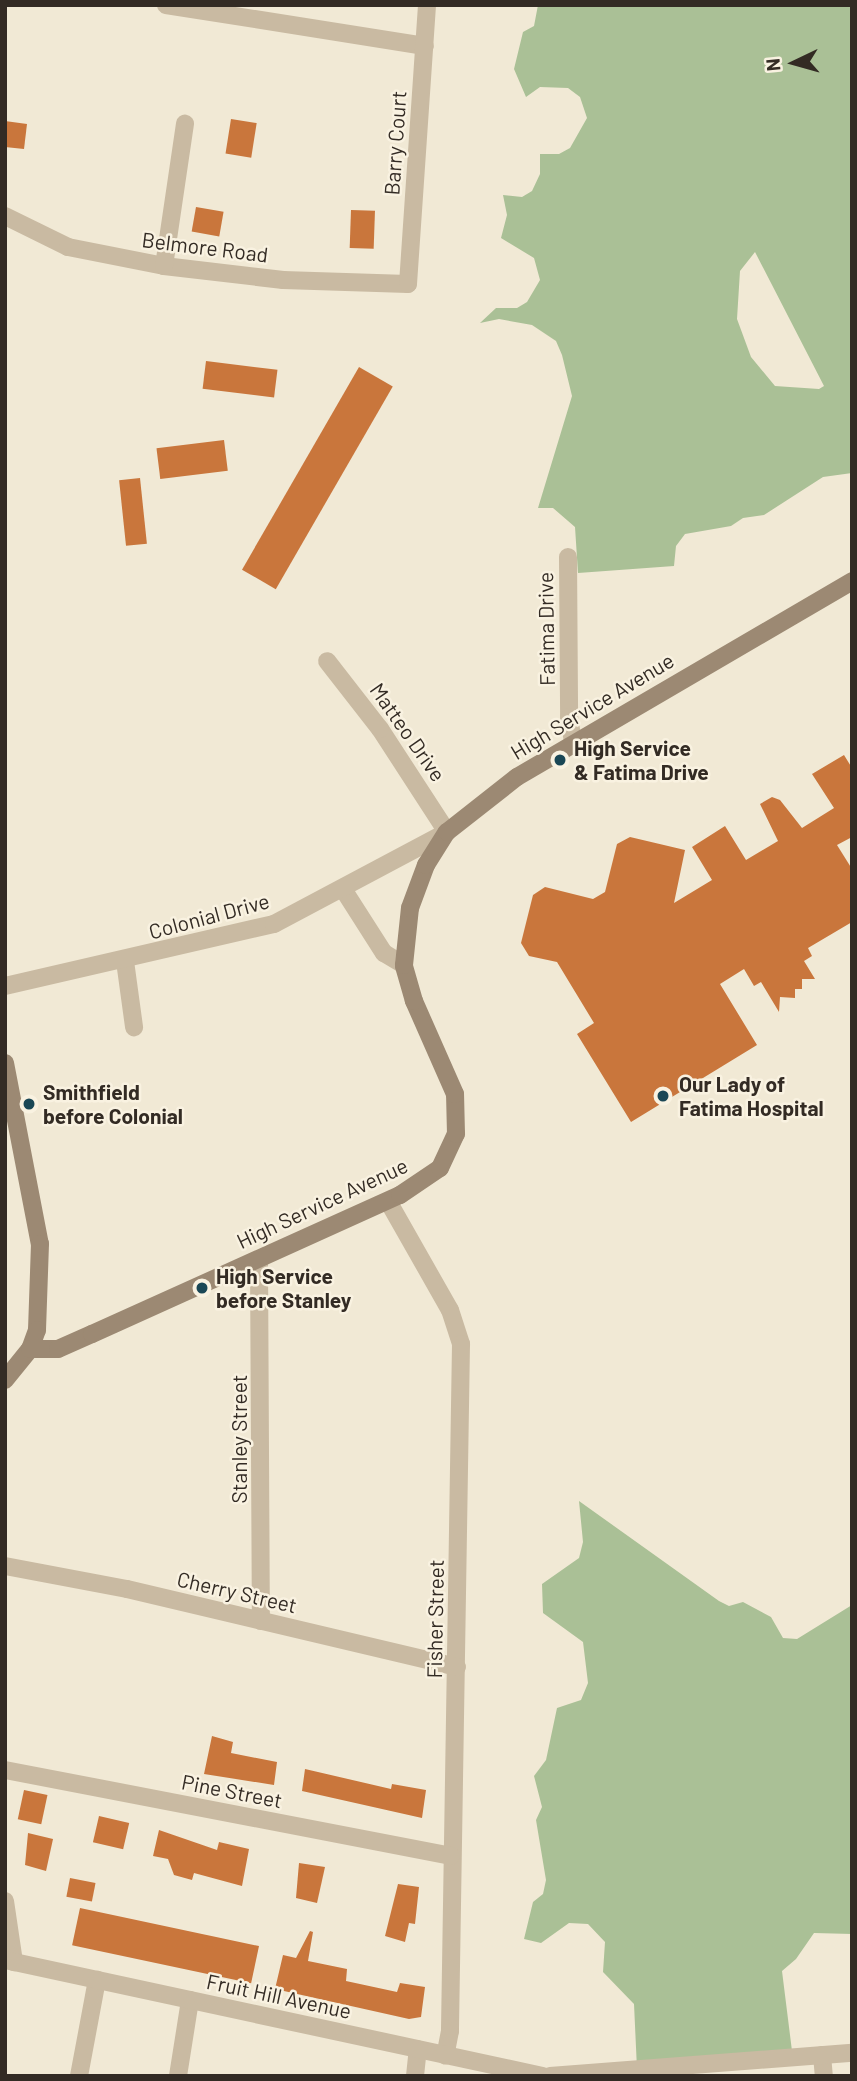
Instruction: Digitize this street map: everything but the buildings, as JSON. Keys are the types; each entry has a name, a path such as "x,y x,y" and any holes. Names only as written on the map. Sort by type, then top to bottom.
{"main road":[{"name":"High Service Avenue","path":"30,1349 58,1349 388,1201 440,1168 456,1134 455,1094 414,1001 404,965 414,896 447,832 491,794 573,743 852,581"},
{"path":"5,1063 11,1118 40,1244 39,1314 30,1349 5,1380"}],"street":[{"path":"166,5 425,46"},
{"name":"Barry Court","path":"408,284 426,5"},
{"path":"164,266 184,124"},
{"name":"Belmore Road","path":"5,216 68,247 164,266 283,280 408,284"},
{"name":"Fatima Drive","path":"568,557 569,717 573,743"},
{"name":"Matteo Drive","path":"327,661 380,729 447,832"},
{"name":"Colonial Drive","path":"5,986 125,961 274,924 343,888 415,845 447,832"},
{"path":"343,888 384,953 404,965"},
{"path":"125,961 134,1027"},
{"name":"Fisher Street","path":"388,1201 450,1310 461,1344 450,2031 446,2056"},
{"name":"Stanley Street","path":"259,1259 261,1621"},
{"name":"Cherry Street","path":"5,1566 261,1621 457,1667"},
{"name":"Pine Street","path":"5,1770 451,1856"},
{"path":"5,1901 10,1961"},
{"name":"Fruit Hill Avenue","path":"10,1961 543,2076"},
{"path":"79,2076 97,1980"},
{"path":"178,2076 190,2000"},
{"path":"415,2076 418,2049"},
{"path":"550,2076 618,2074 852,2053"},
{"path":"822,2055 824,2076"}],"green space":[{"path":"538,5 852,5 852,473 823,477 764,515 743,518 731,526 685,534 676,546 674,566 578,573 575,527 553,508 538,508 572,396 562,355 556,341 532,325 499,319 480,323 496,308 517,308 527,302 540,280 534,258 501,238 507,215 503,195 522,197 532,191 540,174 540,154 559,154 570,148 587,118 580,97 568,88 540,87 526,97 514,69 523,32 534,26","holes":["755,252 824,386 819,389 775,386 751,357 737,319 740,271"]},
{"path":"579,1501 719,1601 729,1606 743,1602 771,1617 783,1638 797,1639 852,1605 852,1934 814,1933 796,1959 782,1971 793,2059 637,2069 634,2004 603,1972 605,1942 588,1924 569,1923 541,1943 524,1939 533,1902 543,1894 546,1880 536,1820 542,1807 534,1776 546,1760 557,1708 581,1700 588,1683 583,1642 543,1613 542,1584 579,1558 583,1542"}],"place":[{"name":"High Service & Fatima Drive","path":"560,760"},
{"name":"Our Lady of Fatima Hospital","path":"663,1096"},
{"name":"Smithfield before Colonial","path":"29,1104"},
{"name":"High Service before Stanley","path":"202,1288"}]}
